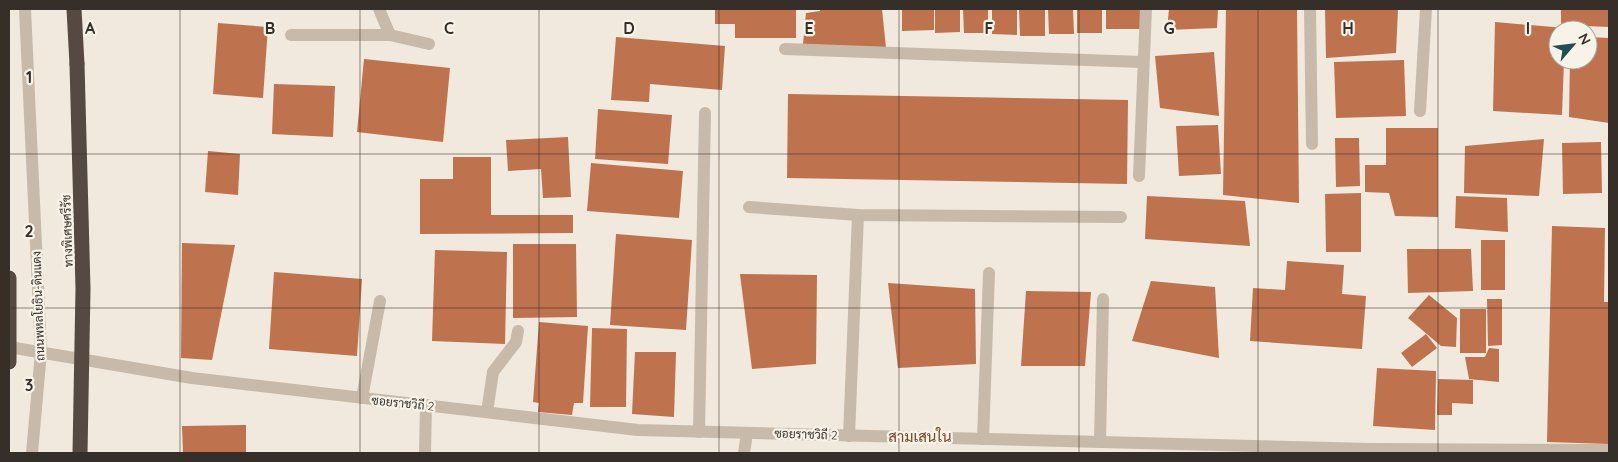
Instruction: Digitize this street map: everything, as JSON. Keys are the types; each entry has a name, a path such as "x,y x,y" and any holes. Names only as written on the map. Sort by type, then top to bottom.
{"highway":[{"name":"ทางพิเศษศรีรัช","path":"74,9 83,289 80,453"},
{"path":"77,64 79,9"},
{"path":"9,278 9,362"}],"street":[{"name":"ถนนพหลโยธิน-ดินแดง","path":"25,9 41,352 32,453"},
{"path":"379,9 390,35"},
{"path":"1139,176 1142,62 1146,9"},
{"path":"1310,9 1312,144"},
{"path":"1420,111 1426,9"},
{"path":"291,34 390,35 429,44"},
{"path":"786,49 1142,62"},
{"path":"699,432 705,113"},
{"path":"749,207 858,215 1121,217"},
{"path":"849,436 858,215"},
{"path":"983,439 989,273"},
{"path":"1100,442 1103,298"},
{"path":"362,398 380,301"},
{"path":"487,412 493,372 516,342 518,331"},
{"name":"ซอยราชวิถี 2","path":"9,347 192,378 638,430 1100,442 1134,448 1376,451 1609,450"},
{"path":"424,453 426,405"},
{"path":"744,453 747,432"}],"building":[{"path":"715,9 796,9 796,38 735,38 735,24 715,24"},
{"path":"820,9 882,9 886,48 803,44 806,13 820,11"},
{"path":"902,9 934,9 934,30 902,31"},
{"path":"935,9 960,9 960,32 935,33"},
{"path":"963,9 988,9 988,33 964,33"},
{"path":"992,9 1017,9 1017,35 992,34"},
{"path":"1019,9 1045,9 1045,36 1020,36"},
{"path":"1048,9 1073,9 1074,34 1049,34"},
{"path":"1077,9 1102,9 1102,33 1077,33"},
{"path":"1106,9 1142,9 1142,29 1106,29"},
{"path":"1169,9 1218,9 1217,28 1167,30"},
{"path":"1226,9 1297,9 1299,203 1223,195"},
{"path":"1325,9 1398,9 1396,53 1326,58"},
{"path":"1561,9 1609,9 1609,27 1598,27 1598,20 1561,20"},
{"path":"1495,22 1548,27 1548,70 1564,70 1562,115 1493,111"},
{"path":"218,23 268,27 263,98 213,94"},
{"path":"616,37 725,46 722,90 650,84 649,102 611,100"},
{"path":"1598,37 1609,38 1609,123 1569,117 1570,70 1598,70"},
{"path":"1214,52 1219,116 1160,108 1155,56"},
{"path":"364,59 450,68 443,142 357,132"},
{"path":"1404,60 1406,116 1336,118 1334,62"},
{"path":"274,84 335,86 333,137 272,134"},
{"path":"788,94 1128,100 1127,184 787,178"},
{"path":"598,109 672,115 668,164 595,159"},
{"path":"1218,125 1221,174 1179,176 1176,126"},
{"path":"1386,128 1438,128 1438,217 1395,216 1389,193 1365,192 1365,165 1386,165"},
{"path":"568,137 571,197 543,198 541,169 508,171 506,140"},
{"path":"1335,138 1359,138 1360,186 1336,187"},
{"path":"1544,139 1539,196 1464,193 1465,146"},
{"path":"1601,142 1602,193 1563,194 1562,143"},
{"path":"208,151 240,154 238,195 205,192"},
{"path":"453,157 491,157 491,215 573,215 573,233 420,234 420,179 453,179"},
{"path":"591,163 683,171 679,218 587,211"},
{"path":"1361,193 1361,252 1326,252 1325,194"},
{"path":"1147,196 1245,201 1250,246 1145,239"},
{"path":"1456,196 1507,198 1508,232 1455,228"},
{"path":"1552,226 1605,228 1604,302 1609,302 1609,444 1547,442"},
{"path":"616,234 692,240 686,330 610,325"},
{"path":"1481,240 1505,240 1505,290 1481,290"},
{"path":"182,243 235,245 212,360 181,358"},
{"path":"513,244 576,244 577,317 513,318"},
{"path":"1407,249 1471,249 1473,291 1408,293"},
{"path":"435,250 507,252 505,344 432,341"},
{"path":"1287,261 1344,265 1342,294 1366,296 1362,349 1250,341 1253,288 1285,290"},
{"path":"274,272 362,279 357,356 269,349"},
{"path":"740,274 817,275 816,364 752,369"},
{"path":"1151,281 1215,287 1219,358 1132,341"},
{"path":"888,283 975,289 976,364 898,368"},
{"path":"1026,291 1091,292 1085,366 1021,366"},
{"path":"1429,295 1457,318 1456,347 1441,346 1408,318"},
{"path":"1487,299 1502,299 1502,345 1488,346"},
{"path":"1460,309 1486,309 1486,353 1460,353"},
{"path":"539,322 588,326 583,403 574,403 572,415 538,412 539,403 533,402"},
{"path":"592,328 627,329 626,407 590,407"},
{"path":"1426,334 1437,348 1412,367 1401,353"},
{"path":"1489,348 1499,349 1499,382 1469,379 1465,357 1485,357"},
{"path":"635,352 676,352 674,417 632,414"},
{"path":"1377,368 1436,371 1435,430 1373,426"},
{"path":"1438,379 1473,380 1473,404 1452,403 1452,415 1437,415"},
{"path":"246,425 246,453 183,453 182,426"}],"district":[{"name":"สามเสนใน","path":"920,436"}]}
